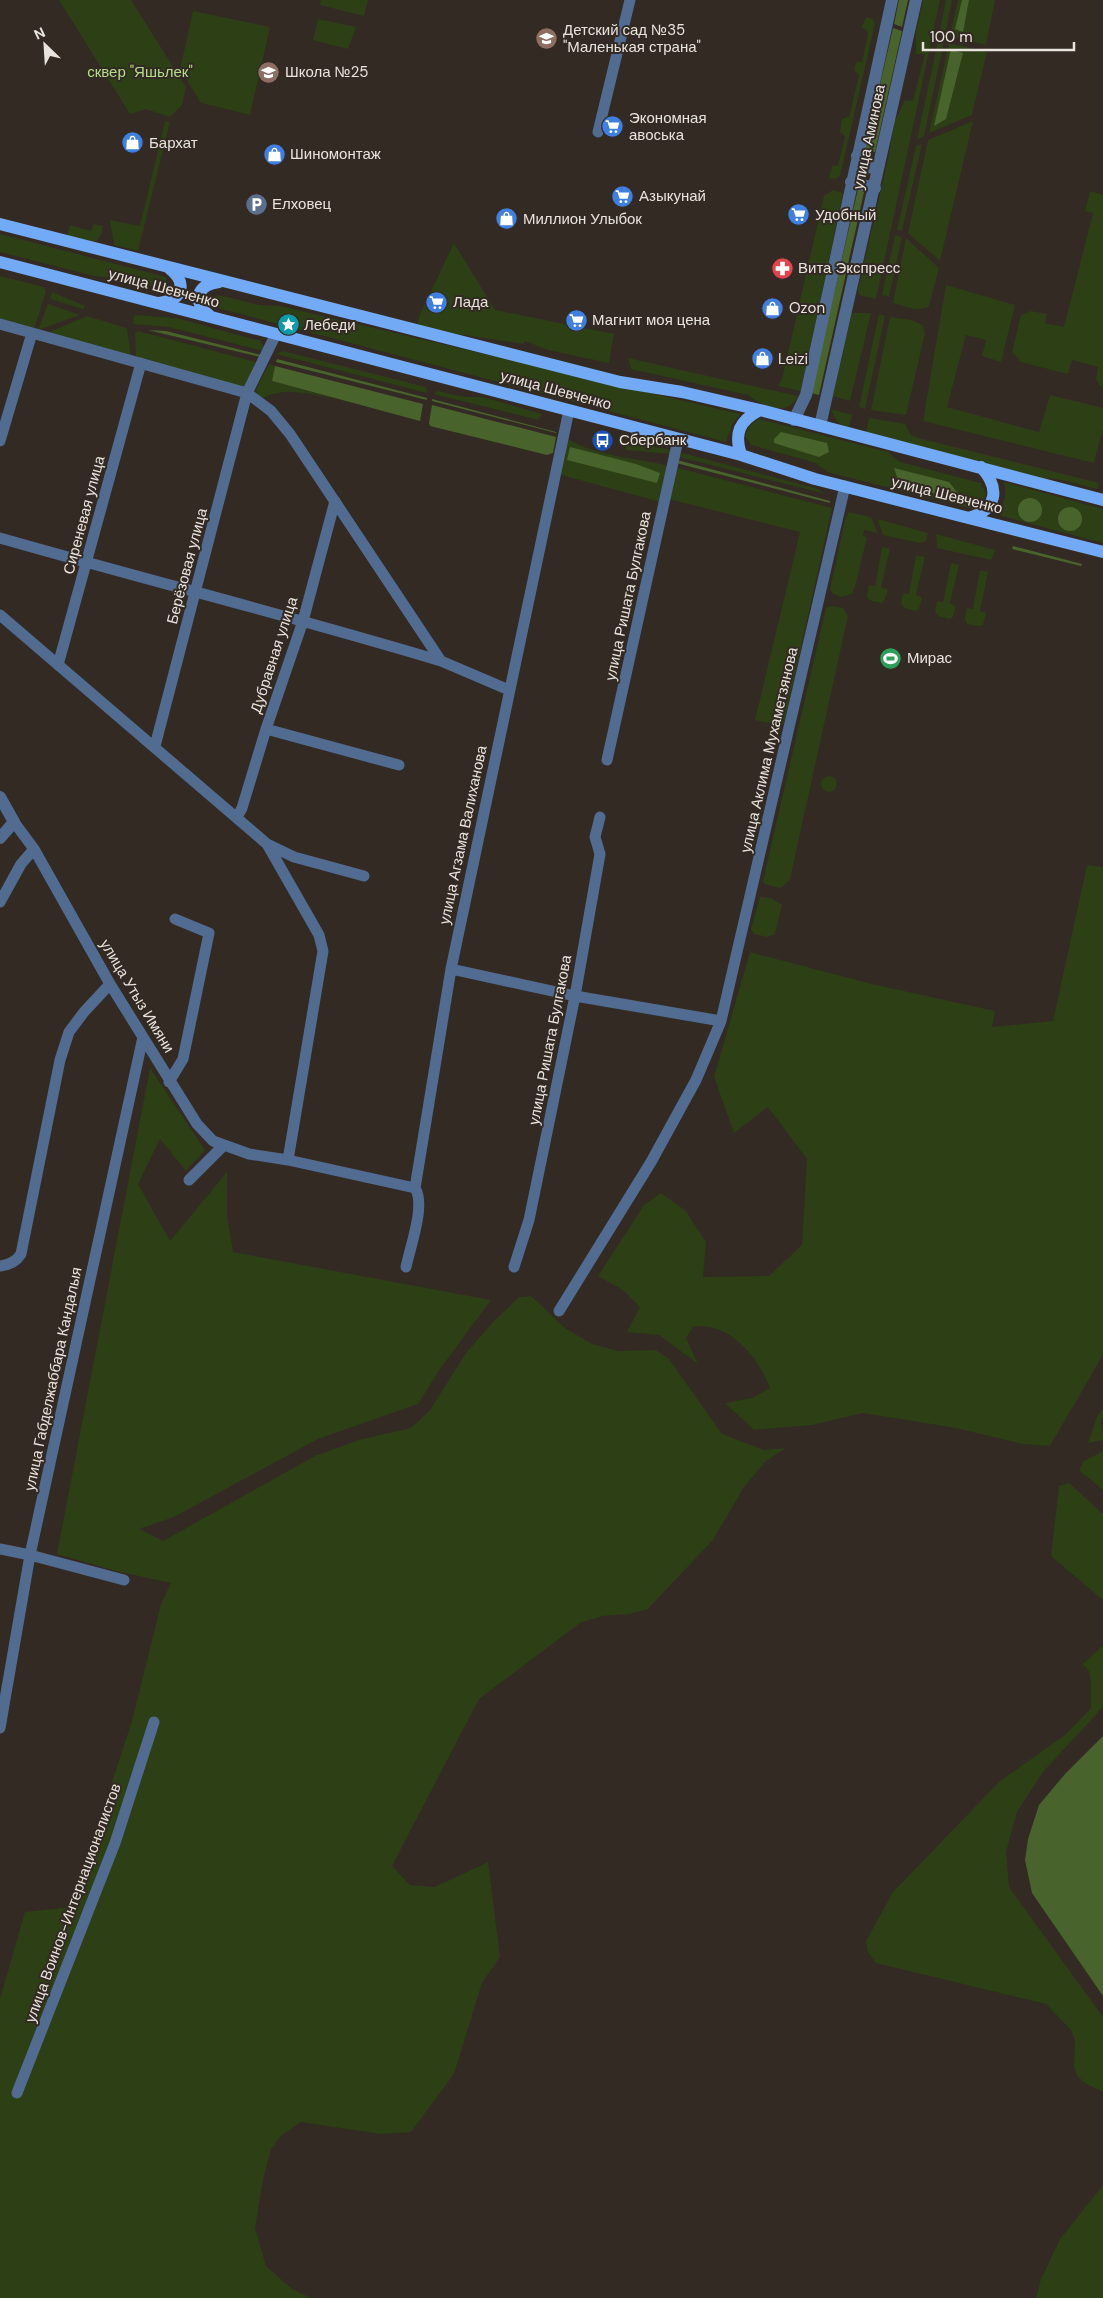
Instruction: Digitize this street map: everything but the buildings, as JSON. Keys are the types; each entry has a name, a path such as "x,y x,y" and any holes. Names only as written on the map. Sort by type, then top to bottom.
{"main road":[{"name":"улица Шевченко","path":"0,224 620,382 682,392 760,410 1103,500"},
{"name":"улица Шевченко","path":"0,262 741,455 846,486 1103,552"},
{"path":"159,303 171,302 179,295 180,280 178,275 169,268"},
{"path":"212,317 202,310 198,299 201,290 208,284 222,282"},
{"path":"741,455 737,438 739,428 750,415 760,410"},
{"path":"969,518 985,511 993,498 991,482 980,467"}],"street":[{"path":"598,132 630,0"},
{"name":"улица Аминова","path":"794,420 806,394 892,0"},
{"name":"улица Аминова","path":"820,426 916,0"},
{"path":"857,156 859,163 866,168 880,165"},
{"path":"851,182 875,188"},
{"path":"0,324 31,337 139,368 247,393 271,411 290,434 441,662"},
{"name":"Берёзовая улица","path":"155,746 247,393 276,334"},
{"path":"0,441 31,337"},
{"name":"Сиреневая улица","path":"58,665 139,368"},
{"name":"улица Агзама Валиханова","path":"406,1267 419,1207 420,1195 415,1188 450,968 569,410"},
{"name":"улица Ришата Булгакова","path":"607,760 678,440"},
{"name":"улица Аклима Мухаметзянова","path":"560,1310 651,1162 696,1080 721,1021 846,486"},
{"name":"Дубравная улица","path":"236,817 242,808 266,729 303,621 335,501"},
{"path":"0,538 303,621 441,662 509,690"},
{"path":"0,615 267,844 294,857 364,876"},
{"path":"266,729 399,765"},
{"name":"улица Утыз Имяни","path":"0,797 14,822 34,849 110,984 169,1082 197,1124 213,1141 249,1154 288,1160 415,1188"},
{"name":"улица Ришата Булгакова","path":"514,1267 529,1220 575,996 600,854 595,837 600,817"},
{"path":"0,838 14,822"},
{"path":"267,844 319,935 323,951 288,1160"},
{"path":"0,902 21,864 34,849"},
{"path":"169,1082 183,1059 209,933 175,919"},
{"path":"450,968 575,996 721,1021"},
{"path":"0,1266 18,1260 21,1254 60,1060 69,1032 84,1012 110,984"},
{"name":"улица Габделжаббара Кандалыя","path":"0,1728 30,1555 142,1037"},
{"path":"189,1180 224,1145"},
{"path":"0,1549 124,1580"},
{"name":"улица Воинов-Интернационалистов","path":"17,2093 115,1843 154,1722"}],"green space":[{"name":"сквер \"Яшьлек\"","path":"59,0 131,0 186,87 182,105 170,117 146,109 130,114"},
{"path":"321,0 368,0 364,16 320,5"},
{"path":"899,0 908,0 902,27 894,24"},
{"path":"923,0 940,0 876,299 859,295 858,289 889,155 894,123 905,100 913,101 925,54 916,54 916,32"},
{"path":"946,0 952,0 945,35 939,34"},
{"path":"958,0 995,0 986,45 950,36"},
{"path":"962,0 969,0 963,32 955,29"},
{"path":"193,11 270,27 250,115 201,103 180,69"},
{"path":"866,17 873,19 875,24 840,176 836,179 829,178 832,166 838,165 845,136 840,132 842,119 849,117 859,75 854,70 856,62 862,62 868,33 862,27"},
{"path":"318,19 356,27 348,49 313,40"},
{"path":"893,28 902,31 875,152 865,150"},
{"path":"938,41 944,42 924,136 917,139"},
{"path":"949,43 987,52 972,115 929,133"},
{"path":"951,49 963,53 946,119 934,126"},
{"path":"165,121 170,122 138,251 114,245 110,220 140,226"},
{"path":"973,121 940,261 908,233 928,140"},
{"path":"922,144 902,231 897,230 916,146"},
{"path":"858,189 864,192 819,395 811,393"},
{"path":"833,190 843,193 801,391 778,386 782,379 824,196"},
{"path":"1090,191 1103,195 1103,389 1096,380 1098,367 1072,360 1068,374 1021,362 1012,352 1021,315 1031,311 1047,314 1045,323 1064,327 1093,213 1085,211"},
{"path":"94,224 103,226 99,239 95,241 85,242 67,236 70,225 91,231"},
{"path":"0,234 166,277 167,286 163,289 122,279 94,276 0,252"},
{"path":"895,235 902,237 889,297 882,295"},
{"path":"906,238 939,268 929,306 921,309 893,303"},
{"path":"454,243 495,310 614,334 609,363 548,350 525,341 524,344 425,329 418,324 419,316"},
{"path":"0,276 44,287 46,292 34,329 0,319"},
{"path":"946,285 1015,305 1001,362 982,356 986,340 966,335 947,407 1039,432 1050,395 1103,408 1103,429 1094,463 923,421"},
{"path":"52,292 85,306 83,309 50,299"},
{"path":"219,295 259,305 280,306 740,414 732,425 726,442 214,307 211,301 213,297"},
{"path":"48,304 80,315 38,330"},
{"path":"852,313 871,313 850,401 833,396"},
{"path":"879,314 885,316 865,409 859,407"},
{"path":"134,315 176,318 261,341 264,348 263,351 169,327 133,324"},
{"path":"87,316 127,328 131,357 45,334"},
{"path":"890,317 911,320 923,325 925,333 906,415 871,410"},
{"path":"148,330 166,331 261,355 260,357"},
{"path":"138,331 256,362 246,385 240,388 136,358 135,333"},
{"path":"283,351 426,387 427,393 276,354"},
{"path":"628,358 798,396 788,407 774,408 760,403 748,395 631,369"},
{"path":"277,359 427,398 427,400 276,362"},
{"path":"269,364 275,366 272,381 337,399 290,392 272,394 263,398 258,396 256,389"},
{"path":"275,366 423,404 420,421 272,381"},
{"path":"437,391 465,397 483,397 542,414 538,420 434,394"},
{"path":"432,399 556,432 556,433 432,401"},
{"path":"432,405 556,437 553,453 547,455 430,426"},
{"path":"831,409 852,415 849,428 837,421"},
{"path":"869,418 905,424 911,435 918,438 1099,483 1097,489 1058,479 1040,478 866,432"},
{"path":"759,419 888,452 900,462 981,483 986,494 982,505 973,509 827,472 816,463 751,445 745,435 750,425"},
{"path":"781,432 827,443 829,452 819,457 774,443 774,439"},
{"path":"565,437 576,444 602,453 669,466 660,502 558,474"},
{"path":"628,442 671,450 670,454 625,450"},
{"path":"570,447 636,464 660,473 657,483 567,460"},
{"path":"682,453 815,488 826,494 679,457"},
{"path":"677,460 830,501 830,503 676,463"},
{"path":"675,467 832,508 784,724 779,725 755,720 800,532 669,499"},
{"path":"894,468 949,482 960,496 956,500 899,483"},
{"path":"1004,482 1103,509 1103,543 995,514 1001,507 1004,499"},
{"path":"1030,498 1039,501 1042,510 1039,519 1030,522 1021,519 1018,510 1021,501"},
{"path":"1070,507 1079,510 1082,519 1079,528 1070,531 1061,528 1058,519 1061,510"},
{"path":"849,512 871,517 878,533 864,530 863,536 867,537 855,587 852,594 840,597 832,593 830,589 845,520"},
{"path":"877,519 928,533 926,541 920,543 883,535"},
{"path":"936,534 995,550 991,560 937,548"},
{"path":"1013,546 1082,564 1081,566 1012,549"},
{"path":"882,547 890,549 881,587 888,590 884,601 881,603 869,600 867,596 869,585 875,586"},
{"path":"916,555 925,557 916,595 922,598 919,609 916,611 904,608 901,604 903,593 909,594"},
{"path":"951,563 959,565 950,603 956,606 953,617 950,619 938,616 935,612 937,601 943,602"},
{"path":"980,570 988,572 980,611 986,613 983,625 979,626 967,624 965,619 967,608 973,609"},
{"path":"831,606 843,608 848,616 790,879 781,888 764,884 763,881 826,608"},
{"path":"826,776 832,776 837,781 835,790 826,792 821,787 821,781"},
{"path":"1087,865 1103,867 1103,1355 1050,1446 1022,1444 956,1428 863,1413 812,1425 754,1430 725,1403 752,1398 770,1388 765,1376 750,1353 730,1335 706,1327 693,1327 686,1338 698,1364 659,1335 627,1332 640,1307 623,1290 598,1276 644,1205 661,1193 685,1210 706,1242 703,1277 769,1276 802,1245 807,1159 768,1107 734,1133 714,1077 750,952 872,984 995,1011 992,1027 1053,1021"},
{"path":"760,897 771,898 782,905 775,934 767,937 754,934 751,929"},
{"path":"150,1068 205,1150 186,1171 160,1139 138,1184 170,1241 227,1172 227,1215 233,1252 491,1300 440,1369 418,1404 318,1439 174,1517 139,1529 163,1541 315,1456 359,1440 411,1428 430,1410 466,1353 493,1322 519,1297 531,1296 565,1328 592,1344 618,1351 656,1350 669,1359 722,1434 764,1450 786,1448 766,1461 744,1487 713,1540 648,1609 630,1614 602,1616 580,1623 479,1699 392,1866 410,1885 435,1887 488,1862 500,1957 482,1983 454,2074 411,2132 381,2134 301,2122 281,2136 271,2149 263,2180 255,2228 266,2266 292,2289 311,2298 0,2298 0,1999 25,1912 71,1907 132,1721 161,1604 171,1583 116,1571 57,1554"},
{"path":"1103,1408 1103,1417 1101,1419 1103,1440 1088,1443 1097,1417"},
{"path":"1103,1451 1103,1490 1079,1470 1084,1461"},
{"path":"1069,1483 1103,1514 1103,1600 1051,1556 1059,1486"},
{"path":"1103,1645 1103,1707 1043,1772 1017,1812 1006,1852 1009,1887 1103,2017 1103,2092 1085,2083 1078,2077 1074,2067 1075,2040 1071,2030 1046,2004 876,1963 868,1952 866,1941 893,1892 1000,1781 1065,1735 1091,1708 1089,1671 1083,1664"},
{"path":"1103,1736 1103,1996 1032,1893 1025,1860 1028,1839 1039,1805 1065,1774"},
{"path":"1103,2185 1103,2298 1036,2298 1041,2279 1060,2239"}],"place":[{"name":"Детский сад №35 \"Маленькая страна\"","path":"547,39"},
{"name":"Школа №25","path":"269,72"},
{"name":"Экономная авоська","path":"613,127"},
{"name":"Бархат","path":"133,143"},
{"name":"Шиномонтаж","path":"274,154"},
{"name":"Азыкунай","path":"623,196"},
{"name":"Елховец","path":"256,204"},
{"name":"Удобный","path":"799,215"},
{"name":"Миллион Улыбок","path":"507,219"},
{"name":"Вита Экспресс","path":"782,268"},
{"name":"Лада","path":"437,302"},
{"name":"Ozon","path":"773,308"},
{"name":"Магнит моя цена","path":"576,320"},
{"name":"Лебеди","path":"288,325"},
{"name":"Leizi","path":"762,359"},
{"name":"Сбербанк","path":"603,440"},
{"name":"Мирас","path":"891,658"}]}
